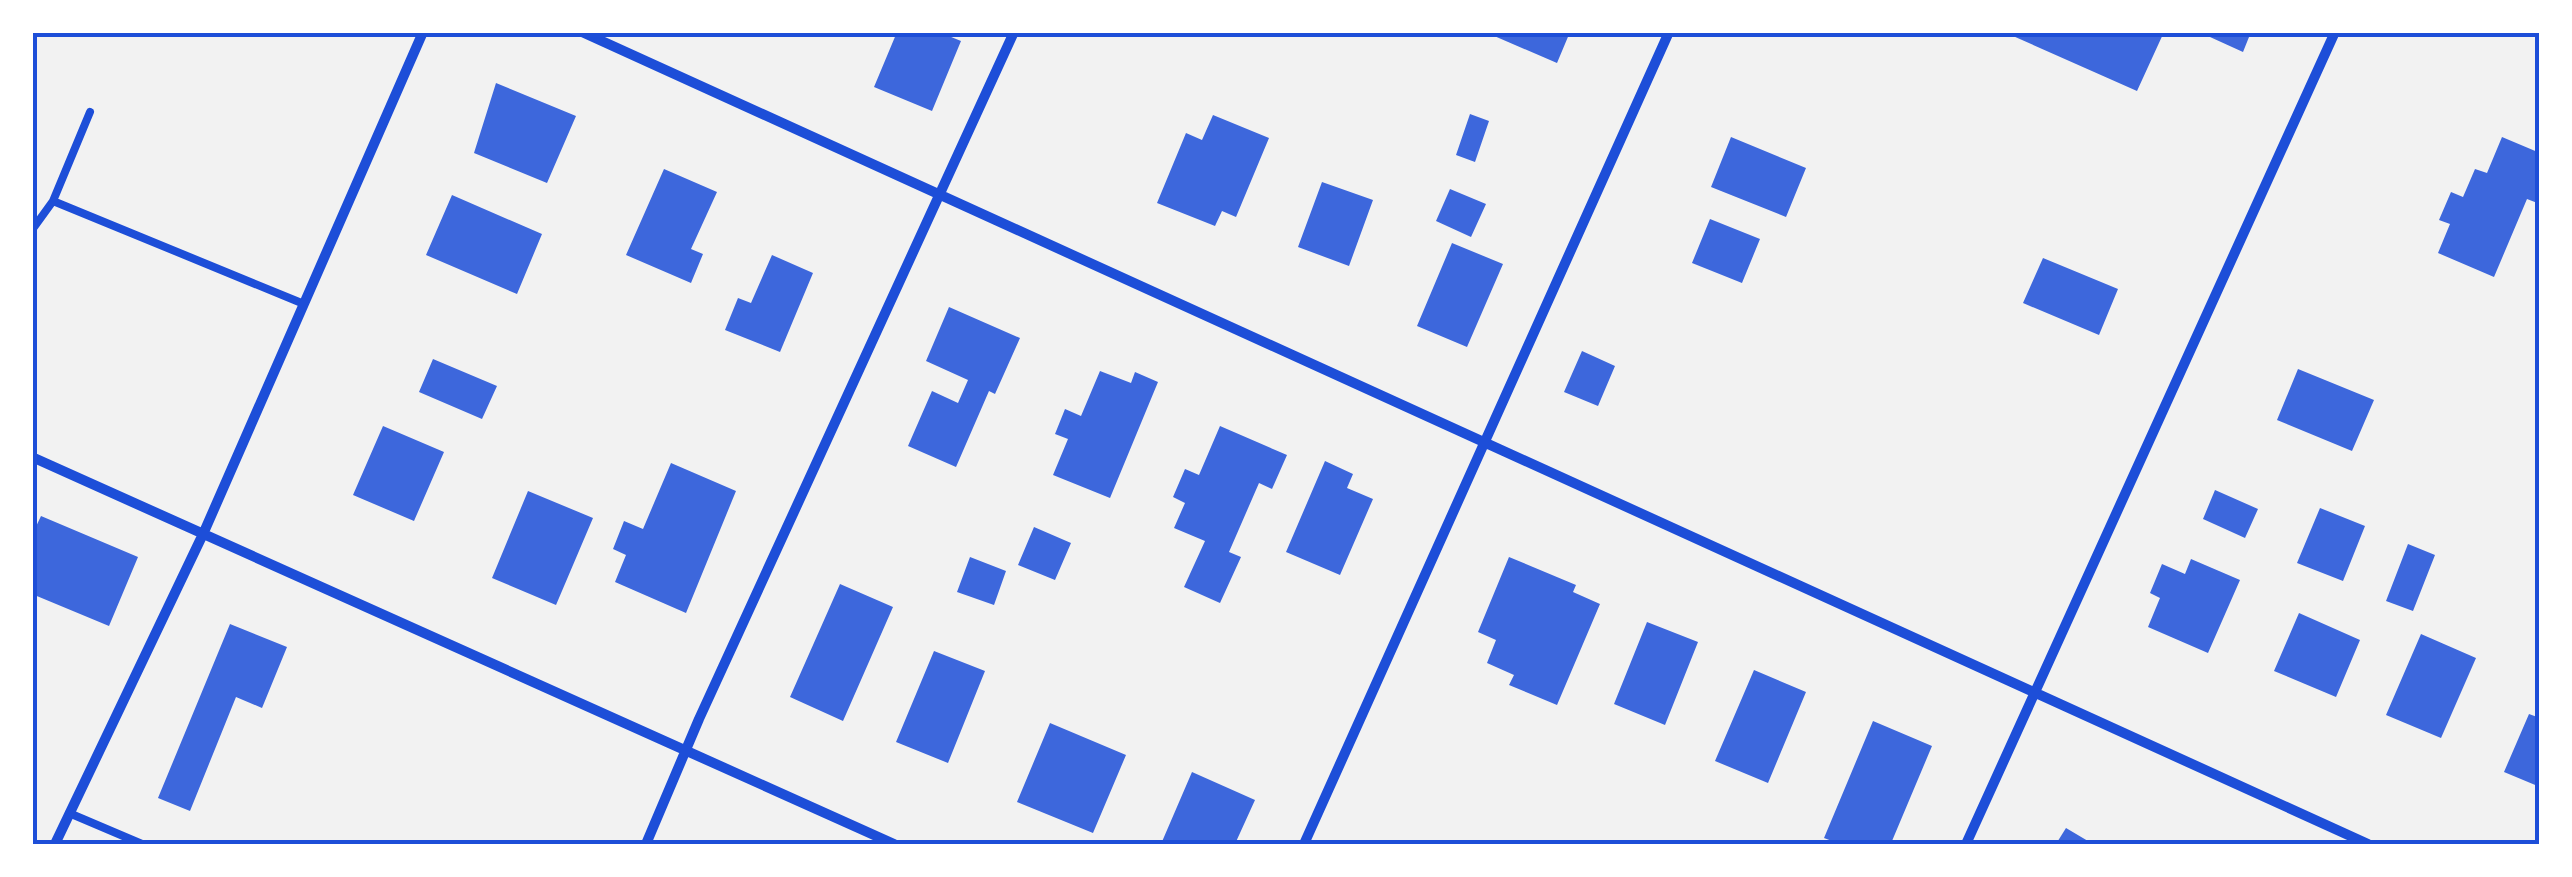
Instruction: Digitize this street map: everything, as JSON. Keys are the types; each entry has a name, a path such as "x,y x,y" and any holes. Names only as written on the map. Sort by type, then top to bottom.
{"street":[{"path":"55,844 204,532 423,32"},
{"path":"582,32 2368,844"},
{"path":"646,844 1014,32"},
{"path":"1304,844 1669,32"},
{"path":"1966,844 2336,32"},
{"path":"32,457 894,844"}],"lane":[{"path":"32,230 53,201 90,112"},
{"path":"53,201 304,304"},
{"path":"69,813 142,844"}],"building":[{"path":"897,32 939,32 961,41 932,111 874,87"},
{"path":"1485,32 1570,32 1557,63"},
{"path":"2015,32 2164,32 2137,91 2013,36"},
{"path":"2199,32 2251,32 2243,52"},
{"path":"496,83 576,116 547,183 474,153"},
{"path":"1470,114 1489,121 1475,162 1456,155"},
{"path":"1213,115 1269,138 1236,217 1222,211 1215,226 1157,203 1186,133 1202,140"},
{"path":"1731,137 1806,168 1786,217 1711,187"},
{"path":"2502,137 2540,153 2540,204 2527,199 2494,277 2438,253 2450,224 2439,220 2451,192 2463,197 2475,169 2487,173"},
{"path":"664,169 717,192 691,249 703,254 691,283 626,255"},
{"path":"1322,182 1373,200 1349,266 1298,247"},
{"path":"1450,189 1486,204 1471,237 1436,221"},
{"path":"452,195 542,234 517,294 426,255"},
{"path":"1710,219 1760,239 1742,283 1692,263"},
{"path":"1452,243 1503,264 1467,347 1417,326"},
{"path":"772,255 813,273 780,352 725,330 738,298 751,303"},
{"path":"2043,258 2118,289 2099,335 2023,303"},
{"path":"949,307 1020,338 995,394 989,391 956,467 908,446 932,391 958,403 968,380 926,361"},
{"path":"1582,351 1615,366 1598,406 1564,392"},
{"path":"433,359 497,386 482,419 419,392"},
{"path":"2298,369 2374,400 2352,451 2277,420"},
{"path":"1100,371 1131,383 1135,372 1158,382 1110,498 1053,475 1068,439 1055,434 1065,409 1081,416"},
{"path":"383,426 444,452 414,521 353,495"},
{"path":"1220,426 1287,455 1272,489 1259,483 1229,552 1241,557 1220,603 1184,587 1205,541 1174,528 1185,503 1173,497 1185,469 1199,475"},
{"path":"1325,461 1353,474 1347,488 1373,499 1340,575 1286,552"},
{"path":"671,463 736,491 686,613 615,582 626,555 613,549 624,521 643,529"},
{"path":"2215,490 2258,509 2245,538 2203,519"},
{"path":"528,491 593,518 556,605 492,578"},
{"path":"2320,508 2365,526 2343,581 2297,563"},
{"path":"41,516 138,557 109,626 32,594 32,535"},
{"path":"1034,527 1071,543 1055,580 1018,565"},
{"path":"2408,544 2435,555 2413,611 2386,601"},
{"path":"970,557 1006,571 994,605 957,592"},
{"path":"1509,557 1576,585 1573,592 1600,604 1557,705 1509,685 1514,675 1487,663 1496,640 1478,632"},
{"path":"2191,559 2240,580 2208,653 2148,627 2160,598 2150,593 2162,564 2185,574"},
{"path":"840,584 893,607 843,721 790,697"},
{"path":"2299,613 2360,640 2336,697 2274,671"},
{"path":"1647,622 1698,642 1665,725 1614,704"},
{"path":"230,624 287,647 262,708 236,697 190,811 158,798"},
{"path":"2421,634 2476,658 2441,738 2386,715"},
{"path":"934,651 985,671 948,763 896,742"},
{"path":"1754,670 1806,692 1768,783 1715,761"},
{"path":"2529,714 2540,718 2540,787 2504,772"},
{"path":"1873,721 1932,746 1892,841 1840,844 1824,838"},
{"path":"1050,723 1126,755 1093,833 1017,802"},
{"path":"1192,772 1255,800 1235,844 1161,844"},
{"path":"2066,828 2093,844 2056,844"}]}
